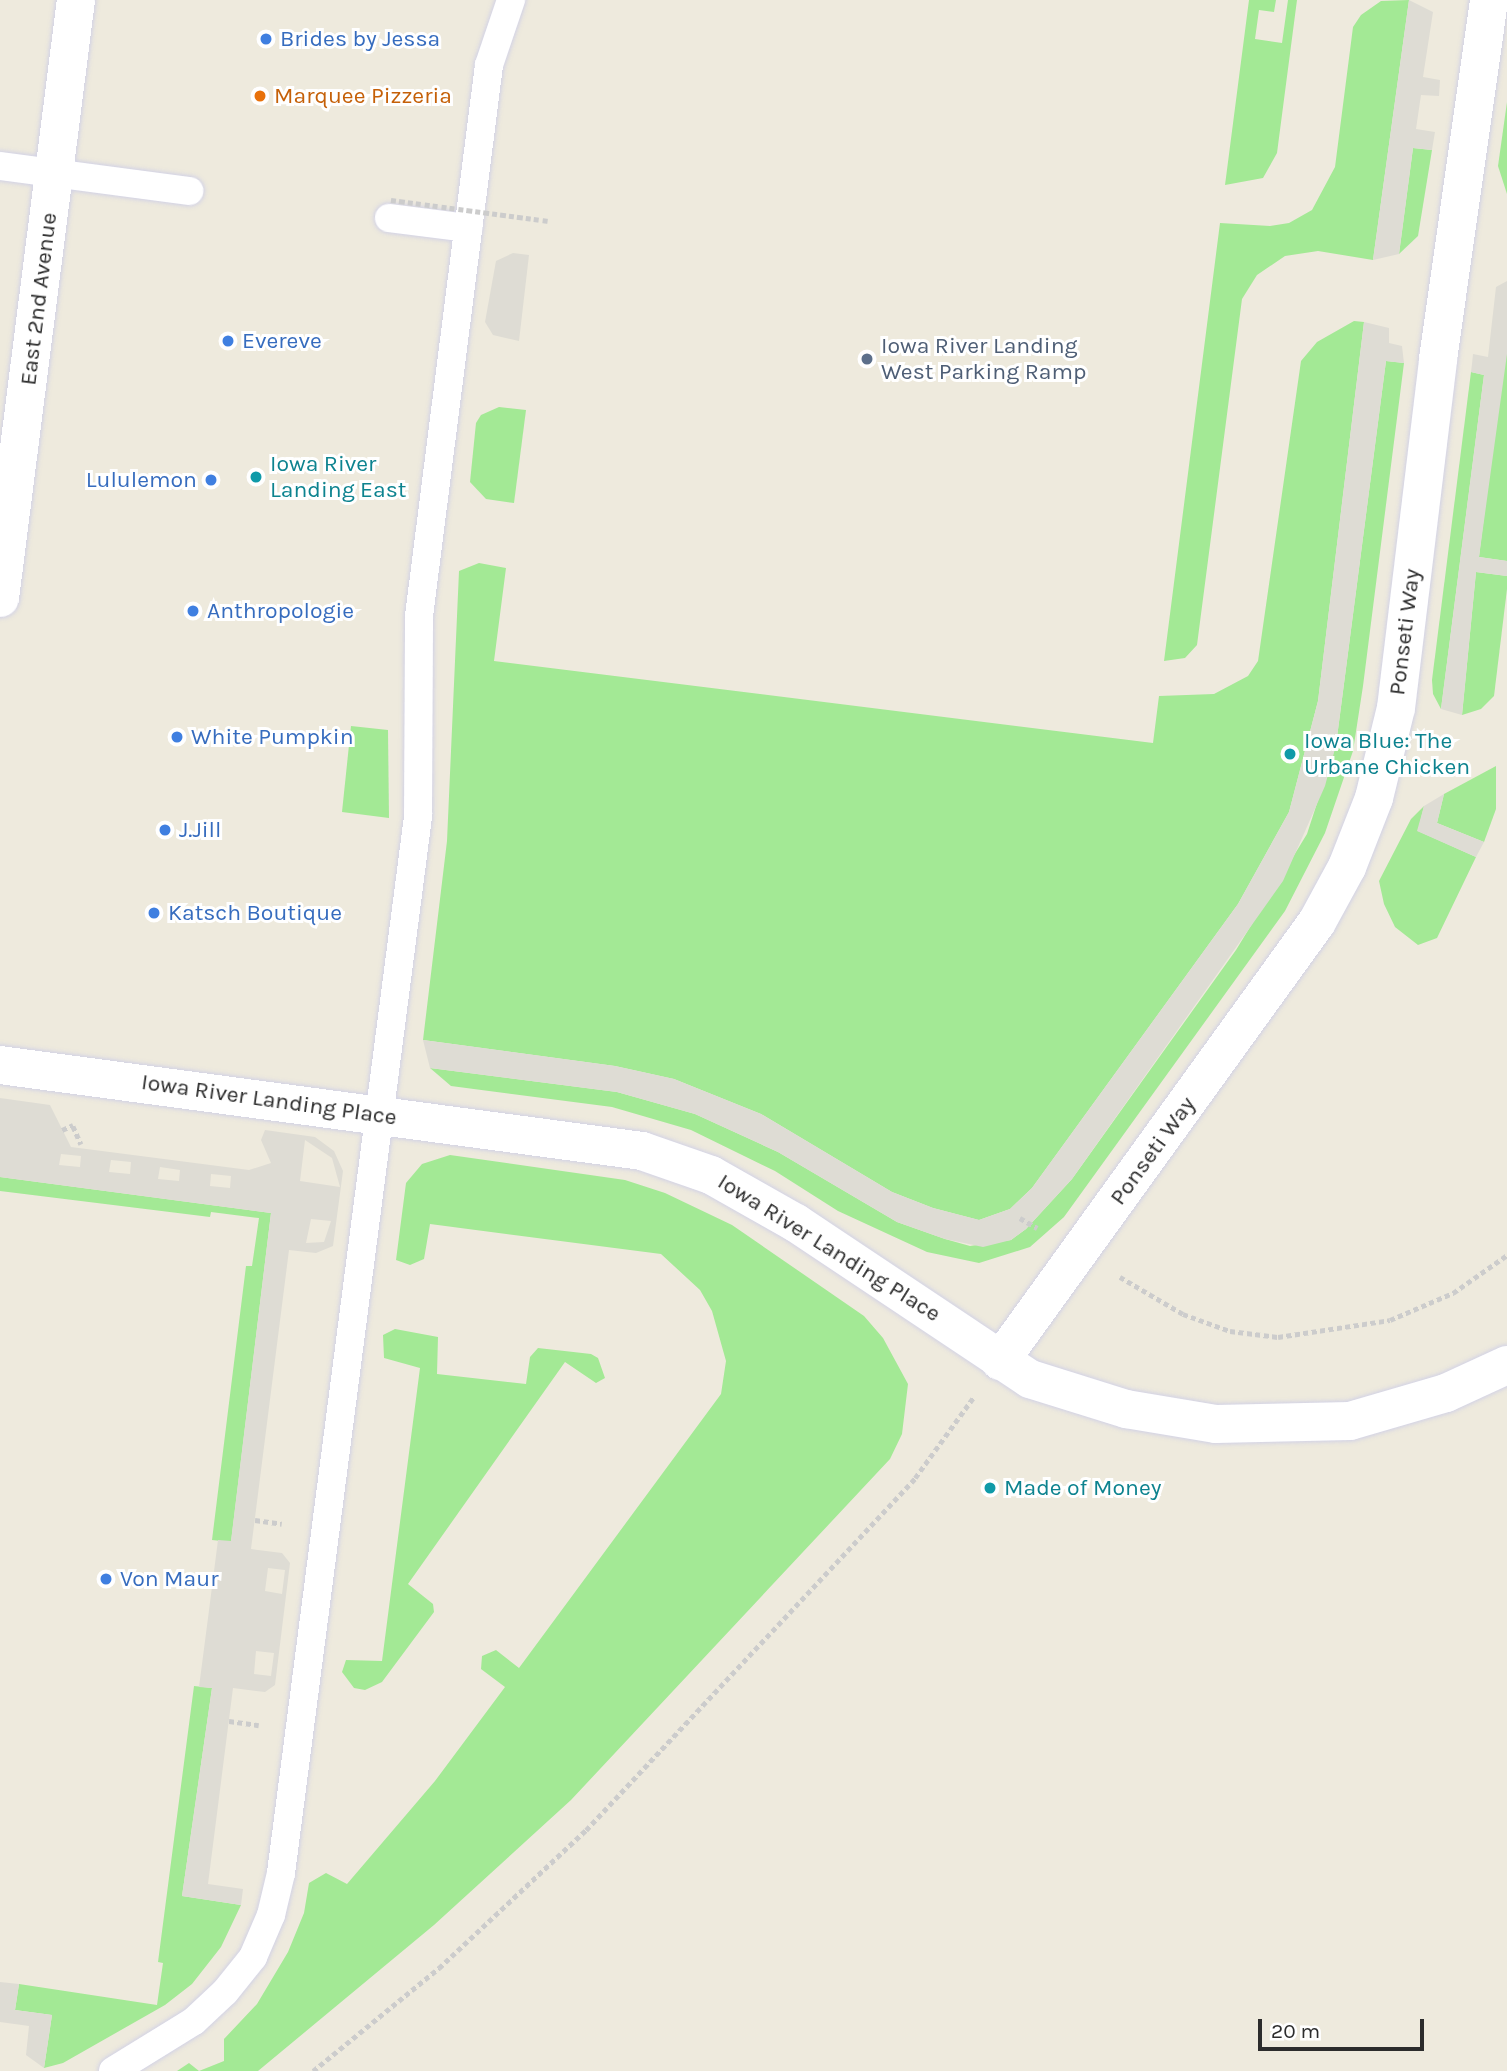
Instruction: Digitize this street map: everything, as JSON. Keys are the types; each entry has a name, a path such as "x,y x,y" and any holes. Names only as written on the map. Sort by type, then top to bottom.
{"street":[{"name":"East 2nd Avenue","path":"0,598 76,0"},
{"name":"Ponseti Way","path":"1000,1361 1317,922 1347,867 1374,798 1395,708 1438,359 1489,0"},
{"name":"Iowa River Landing Place","path":"0,1065 642,1151 711,1175 899,1289 1000,1361 1064,1393 1216,1424 1350,1421 1446,1393 1507,1365"}],"lane":[{"path":"113,2071 194,2021 225,1992 253,1957 271,1915 289,1813 418,816 419,616 489,65 511,0"},
{"path":"0,166 189,191"},
{"path":"390,209 468,229"}],"path":[{"path":"390,209 549,221"},
{"path":"74,1126 81,1144"},
{"path":"1183,1314 1230,1331 1278,1337 1390,1320 1453,1293 1507,1255"},
{"path":"313,2071 439,1968 586,1830 915,1478 1000,1361"},
{"path":"255,1520 295,1525"},
{"path":"229,1720 270,1726"}],"green space":[{"path":"1249,0 1276,0 1274,12 1259,10 1255,39 1282,43 1288,0 1297,0 1277,153 1263,178 1225,185"},
{"path":"1409,0 1373,260 1318,251 1285,256 1257,275 1242,299 1197,645 1185,658 1164,661 1220,223 1270,226 1289,223 1312,210 1335,167 1353,27 1361,15 1381,1"},
{"path":"1507,102 1507,194 1498,166"},
{"path":"1413,148 1432,150 1418,236 1399,254"},
{"path":"1354,321 1364,322 1318,701 1289,812 1238,904 1032,1188 1010,1209 979,1220 933,1208 892,1192 761,1114 674,1079 615,1066 423,1040 447,841 459,571 479,563 506,568 494,661 1153,743 1159,696 1214,694 1248,676 1258,661 1301,361 1317,342"},
{"path":"1504,353 1507,354 1507,561 1479,557"},
{"path":"1386,361 1404,363 1363,686 1353,751 1325,833 1285,911 1064,1217 1030,1247 979,1263 927,1252 838,1211 775,1171 691,1130 612,1107 451,1086 430,1068 617,1092 695,1114 778,1152 897,1222 970,1246 1011,1240 1026,1229 1072,1179 1236,950 1307,834 1336,745"},
{"path":"1471,372 1484,375 1441,709 1433,694 1432,680"},
{"path":"499,407 526,410 514,503 486,499 470,482 476,423 481,415"},
{"path":"1476,572 1507,576 1507,589 1494,696 1481,709 1462,715"},
{"path":"351,726 388,730 389,818 342,812"},
{"path":"1496,766 1496,809 1484,842 1437,823 1444,794"},
{"path":"1424,806 1418,831 1476,857 1437,938 1418,945 1395,927 1384,904 1379,881 1411,819"},
{"path":"450,1155 625,1180 665,1193 732,1225 864,1316 883,1338 908,1384 902,1434 890,1459 571,1800 434,1925 258,2071 199,2071 224,2061 224,2039 257,2004 288,1952 304,1913 309,1883 326,1873 347,1884 435,1781 505,1687 481,1669 482,1656 496,1650 519,1668 721,1394 726,1361 712,1311 700,1290 661,1254 430,1224 424,1259 410,1265 396,1260 406,1183 422,1164"},
{"path":"0,1177 271,1213 231,1542 212,1540 246,1266 252,1266 259,1218 211,1212 210,1217 0,1191"},
{"path":"395,1329 438,1337 437,1374 526,1384 530,1357 538,1348 591,1354 598,1358 605,1378 596,1383 565,1362 408,1584 433,1604 434,1612 382,1682 365,1690 354,1688 342,1672 346,1660 382,1661 420,1368 384,1358 383,1335"},
{"path":"194,1686 212,1688 182,1896 241,1905 221,1947 192,1984 165,2005 63,2063 44,2068 52,2015 15,2010 19,1984 157,2005 163,1963 158,1962"},
{"path":"189,2063 199,2071 177,2071"}],"shaded area":[{"path":"1409,0 1433,12 1423,77 1440,80 1439,96 1421,95 1416,129 1435,132 1432,150 1413,148 1399,254 1373,260"},
{"path":"513,253 529,255 519,341 493,335 485,322 496,261"},
{"path":"1507,281 1507,354 1479,557 1507,561 1507,576 1476,572 1462,715 1441,709 1484,375 1471,372 1473,354 1488,357 1496,287"},
{"path":"1364,322 1389,328 1389,343 1402,346 1404,363 1386,361 1336,745 1325,786 1283,881 1072,1179 1026,1229 1011,1240 983,1247 945,1239 897,1222 778,1152 695,1114 617,1092 430,1068 423,1040 615,1066 674,1079 761,1114 892,1192 933,1208 979,1220 1010,1209 1032,1188 1238,904 1289,812 1318,701"},
{"path":"1444,794 1437,823 1484,842 1476,857 1417,831 1424,806"},
{"path":"0,1098 50,1105 71,1147 249,1170 271,1163 261,1140 265,1130 315,1137 334,1151 343,1171 333,1246 316,1253 289,1250 251,1549 282,1553 290,1563 275,1685 265,1692 233,1688 208,1884 243,1889 241,1905 182,1896 212,1688 199,1687 218,1540 231,1541 271,1213 0,1177","holes":["305,1140 332,1158 340,1187 300,1181","61,1154 81,1156 80,1167 59,1165","111,1160 131,1162 130,1174 109,1172","160,1167 180,1170 179,1181 158,1179","211,1174 231,1176 230,1188 210,1186","311,1219 331,1221 324,1242 306,1243","268,1568 285,1570 282,1594 265,1591","256,1651 274,1653 271,1676 254,1674"]},
{"path":"0,1982 19,1984 15,2010 52,2015 44,2068 26,2055 29,2026 0,2022"}],"place":[{"name":"Brides by Jessa","path":"266,39"},
{"name":"Marquee Pizzeria","path":"260,96"},
{"name":"Evereve","path":"228,341"},
{"name":"Iowa River Landing West Parking Ramp","path":"867,359"},
{"name":"Iowa River Landing East","path":"256,477"},
{"name":"Lululemon","path":"211,480"},
{"name":"Anthropologie","path":"193,611"},
{"name":"White Pumpkin","path":"177,737"},
{"name":"Iowa Blue: The Urbane Chicken","path":"1290,754"},
{"name":"J.Jill","path":"165,830"},
{"name":"Katsch Boutique","path":"154,913"},
{"name":"Made of Money","path":"990,1488"},
{"name":"Von Maur","path":"106,1579"}]}
